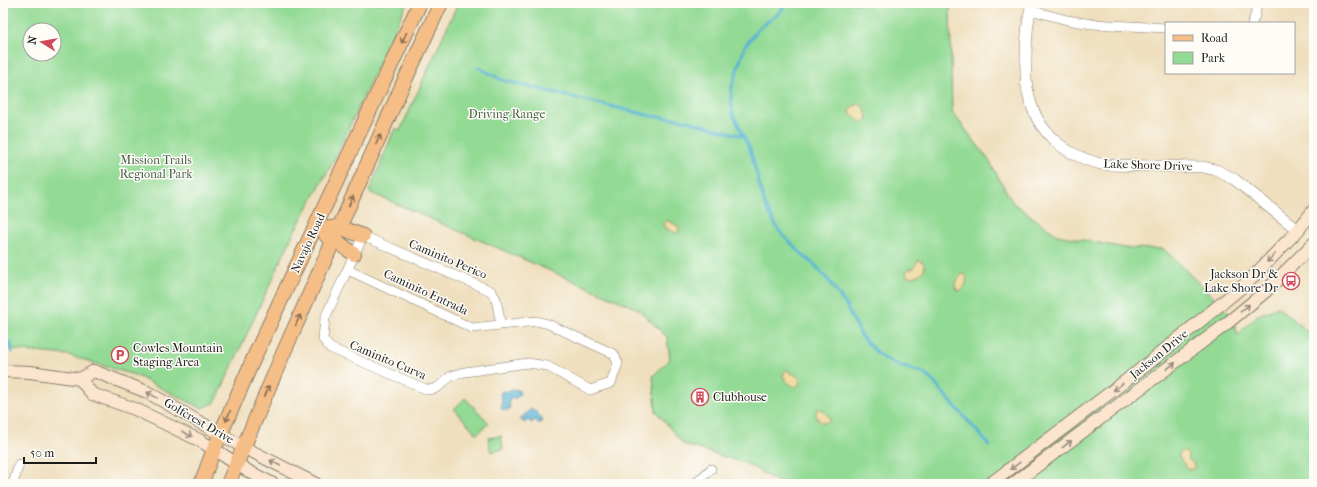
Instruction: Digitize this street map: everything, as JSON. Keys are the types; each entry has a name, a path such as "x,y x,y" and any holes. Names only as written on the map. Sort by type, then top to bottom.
{"main road":[{"name":"Navajo Road","path":"201,484 214,449 256,353 420,3"},
{"name":"Navajo Road","path":"228,484 243,446 337,233 441,3"},
{"path":"305,251 323,229 356,159 366,121"},
{"name":"Jackson Drive","path":"990,484 1145,366 1249,281 1298,230 1314,210"},
{"path":"323,229 328,237 337,233 362,236"},
{"name":"Lake Shore Drive","path":"1298,230 1314,244"},
{"path":"337,233 354,254"},
{"name":"Jackson Drive","path":"1013,484 1225,325 1266,291 1314,244"},
{"name":"Golfcrest Drive","path":"3,371 30,372 80,379 94,371 147,392 243,446 316,484"},
{"name":"Golfcrest Drive","path":"80,379 92,394 135,409 201,441 248,471 272,484"}],"street":[{"path":"1254,19 1257,3"},
{"path":"1031,7 1066,20 1092,24 1165,28"},
{"name":"Lake Shore Drive","path":"1031,7 1026,35 1027,91 1034,113 1040,124 1055,141 1073,154 1100,164 1203,166 1216,170 1234,179 1298,230"},
{"path":"348,270 362,236"},
{"name":"Caminito Perico","path":"362,236 491,291 496,299 501,325"},
{"name":"Caminito Entrada","path":"348,270 446,314 472,328 537,321 548,324 609,351"},
{"name":"Caminito Curva","path":"348,270 325,318 323,340 330,348 428,390 437,388 451,376 465,372 528,363 547,366 590,390 611,383 618,363 614,354 609,351"},
{"path":"13,484 19,464"},
{"path":"695,484 711,469"}],"green space":[{"name":"Mission Trails Regional Park","path":"3,3 407,3 335,158 294,232 215,403 201,408 137,376 68,355 3,349"},
{"name":"Driving Range","path":"458,3 950,3 952,112 988,159 1013,203 1057,235 1125,248 1164,249 1230,314 1238,335 1256,316 1278,307 1314,337 1314,484 782,484 747,464 683,444 656,411 653,376 670,359 667,337 638,309 369,192 395,128 400,131"},
{"path":"465,398 489,423 477,434 454,409"},
{"path":"501,436 503,449 491,452 488,438"}],"sand":[{"path":"858,104 863,108 868,118 865,122 860,122 857,118 850,114 851,108"},
{"path":"665,221 669,221 678,226 679,232 675,233 665,228 663,224"},
{"path":"918,260 923,262 925,267 924,270 915,276 907,276 906,272 908,269 913,269"},
{"path":"963,274 967,277 966,282 964,287 959,291 955,288 955,286"},
{"path":"787,370 800,378 799,385 796,387 789,384 784,378 783,374"},
{"path":"817,409 822,409 830,421 821,422 816,415"},
{"path":"1185,451 1189,460 1194,464 1194,469 1188,469 1179,457 1179,453"}],"water":[{"path":"514,389 518,390 520,393 519,395 516,398 510,399 510,408 508,410 503,410 501,408 502,399 500,394 502,391 508,392"},
{"path":"532,408 543,420 539,424 535,419 532,423 528,420 524,423 520,419"}],"waterway":[{"path":"788,3 778,14 759,28 745,46 732,86 731,97 733,114 750,149 765,205 779,231 816,266 829,281 846,305 861,336 883,358 903,367 921,372 931,379 990,446"},
{"path":"478,67 502,80 651,116 680,119 743,136"},
{"path":"3,343 11,342 12,352"}],"place":[{"name":"Jackson Dr & Lake Shore Dr","path":"1291,281"},
{"name":"Cowles Mountain Staging Area","path":"120,355"},
{"name":"Clubhouse","path":"700,397"}]}
